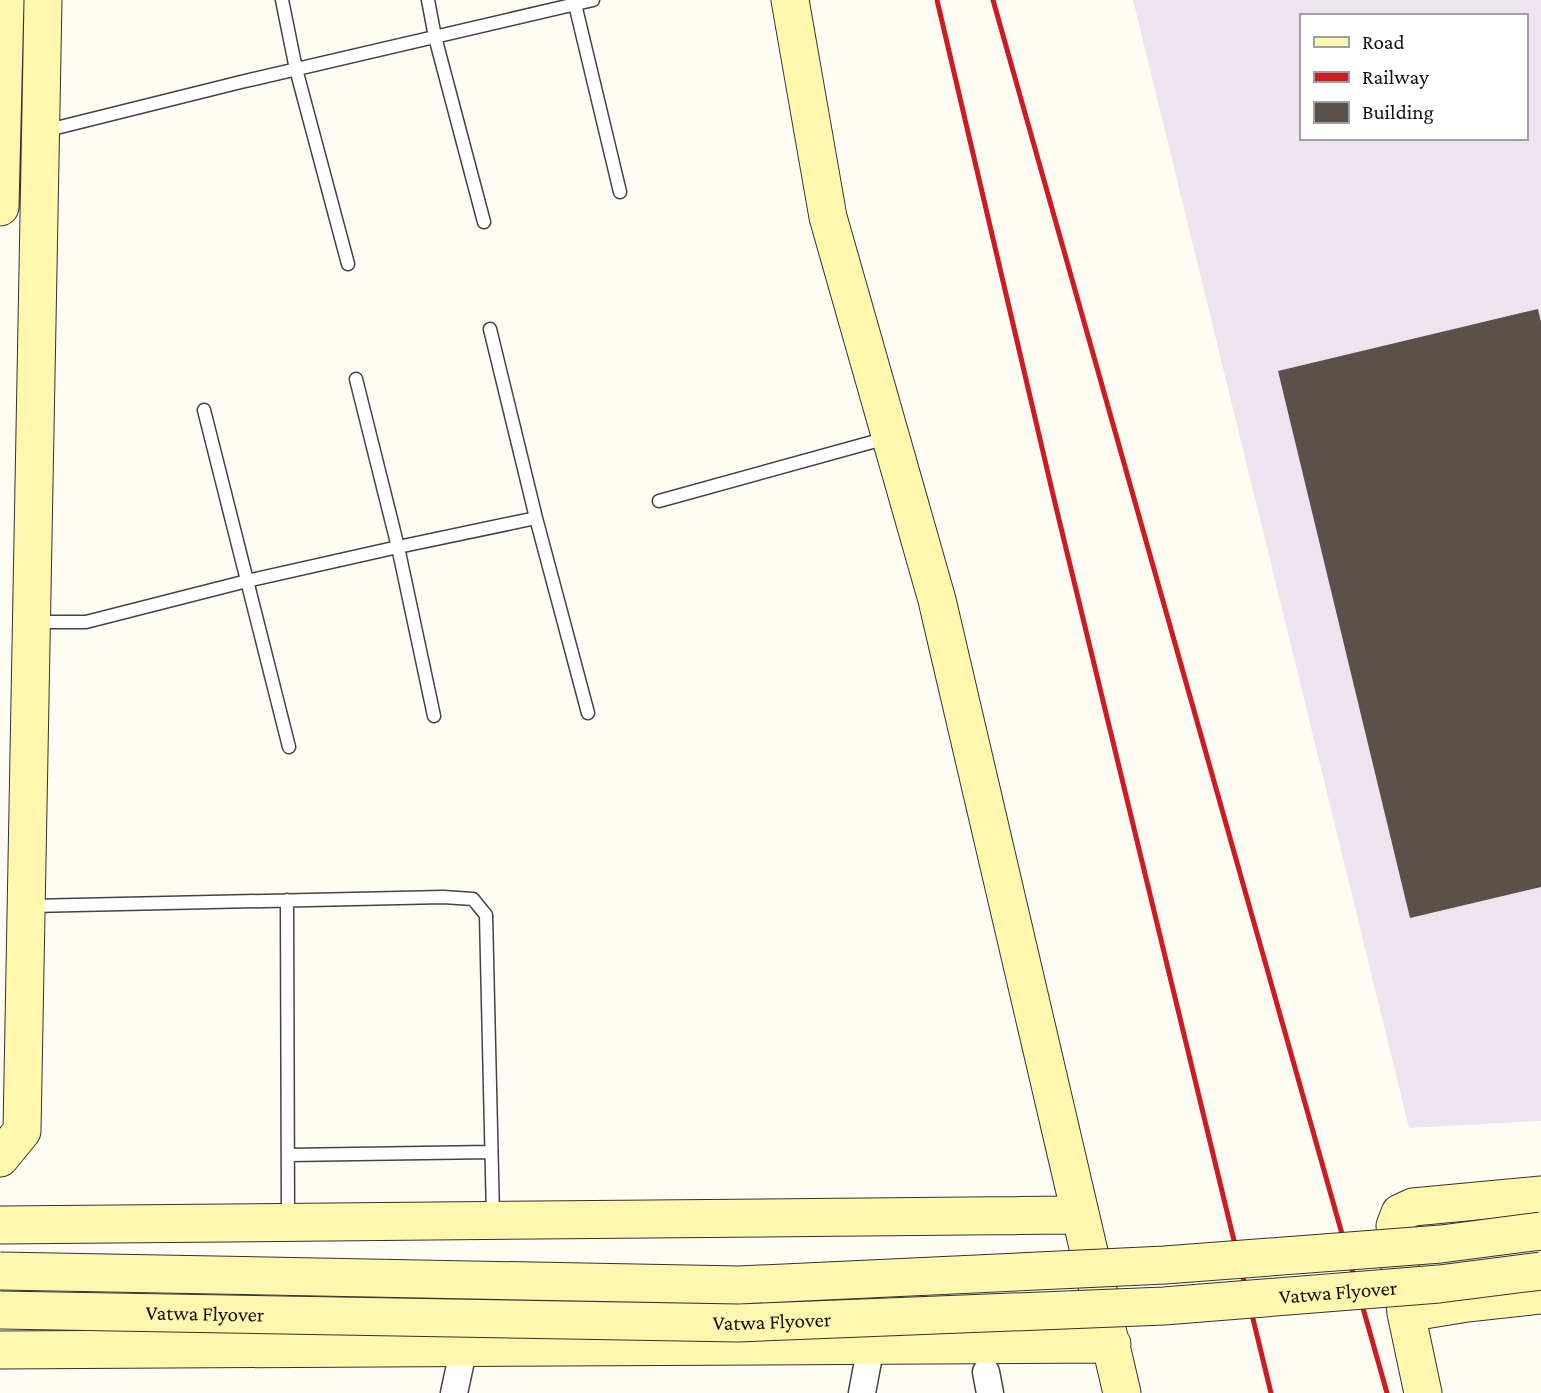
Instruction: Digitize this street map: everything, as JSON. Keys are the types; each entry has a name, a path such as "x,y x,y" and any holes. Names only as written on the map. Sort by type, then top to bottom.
{"street":[{"path":"0,207 5,0"},
{"path":"0,1158 22,1131 43,0"},
{"path":"790,0 828,216 937,600 1122,1393"},
{"path":"1423,1393 1406,1313 1395,1226 1400,1213 1413,1207 1541,1195"},
{"path":"0,1225 1080,1215"},
{"name":"Vatwa Flyover","path":"0,1271 739,1284 1164,1265 1441,1244 1541,1231"},
{"name":"Vatwa Flyover","path":"0,1310 738,1324 1164,1306 1439,1284 1541,1271"},
{"path":"1406,1313 1467,1303 1541,1296"},
{"path":"0,1350 1112,1343"},
{"path":"862,1393 871,1345"},
{"path":"454,1393 464,1347"}],"lane":[{"path":"282,0 296,69 348,264"},
{"path":"428,0 435,37 484,222"},
{"path":"40,132 575,2 593,0"},
{"path":"575,2 620,192"},
{"path":"490,329 536,518 588,713"},
{"path":"356,379 398,547 434,716"},
{"path":"204,410 289,747"},
{"path":"659,501 891,437"},
{"path":"33,622 86,622 247,581 536,518"},
{"path":"27,906 443,897 473,899 486,915 493,1220"},
{"path":"287,900 288,1222"},
{"path":"288,1155 491,1152"}],"shaded area":[{"path":"1133,0 1541,0 1541,1121 1409,1128"}],"building":[{"path":"1538,309 1541,322 1541,887 1410,918 1278,371"}],"railway":[{"path":"937,0 1055,503 1271,1393"},
{"path":"993,0 1387,1393"}]}
